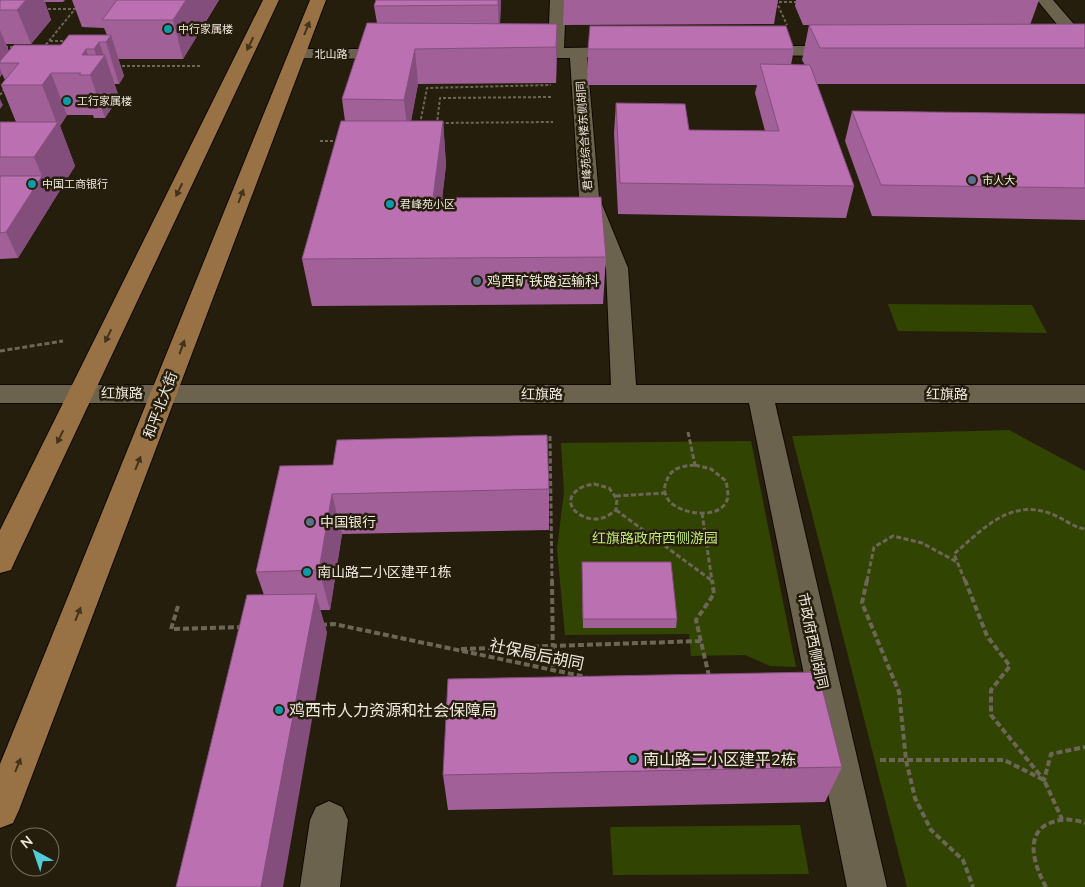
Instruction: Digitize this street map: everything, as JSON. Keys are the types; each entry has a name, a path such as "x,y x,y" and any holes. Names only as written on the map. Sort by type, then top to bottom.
{"main road":[{"path":"0,561 271,0"},
{"name":"和平北大街","path":"0,810 318,0"}],"street":[{"path":"556,52 558,0"},
{"path":"1045,0 1085,48"},
{"path":"1065,49 1085,48"},
{"path":"738,51 857,50"},
{"name":"君峰苑综合楼东侧胡同","path":"578,52 589,197 617,268 624,394"},
{"path":"508,53 638,52"},
{"name":"北山路","path":"297,54 413,54"},
{"name":"红旗路","path":"0,394 1085,394"},
{"name":"市政府西侧胡同","path":"760,394 867,887"},
{"path":"320,887 330,820"}],"path":[{"path":"767,2 806,2"},
{"path":"37,47 46,46 75,9 38,9"},
{"path":"50,41 70,41"},
{"path":"0,47 18,47"},
{"path":"111,66 201,66"},
{"path":"419,131 427,88 551,85"},
{"path":"0,94 6,87"},
{"path":"553,97 440,98 437,123 554,122 554,114"},
{"path":"320,141 340,141"},
{"path":"0,351 63,341"},
{"path":"688,432 695,465"},
{"path":"550,436 553,670"},
{"path":"695,465 711,468 720,474 726,481 729,489 729,497 725,504 718,510 702,514 687,512 677,508 665,493 664,485 672,471 680,467 695,465"},
{"path":"586,485 602,485 609,488 616,496 616,510 604,519 588,520 575,513 570,502 574,491 586,485"},
{"path":"616,496 665,493"},
{"path":"1062,819 1044,780 991,715 991,690 1010,666 987,636 954,554 1001,514 1018,508 1049,513 1085,530"},
{"path":"616,510 712,580"},
{"path":"702,514 714,594 696,620 709,678"},
{"path":"957,562 922,543 893,536 874,547 862,603 899,692 906,760 915,798 931,830 963,860 974,887"},
{"path":"178,606 171,630 244,627"},
{"name":"社保局后胡同","path":"317,625 334,624 590,677"},
{"path":"456,650 701,641"},
{"path":"1044,780 1051,754 1085,747"},
{"path":"839,760 1004,760 1044,780"},
{"path":"1046,887 1033,861 1032,845 1037,832 1048,823 1062,819 1078,820 1085,823"}],"green space":[{"path":"888,304 1032,305 1047,333 898,331"},
{"path":"1009,430 1085,471 1085,887 907,887 792,436"},
{"name":"红旗路政府西侧游园","path":"751,441 796,667 770,666 745,655 691,656 689,634 565,635 557,549 564,492 561,443"},
{"path":"800,825 809,874 613,875 610,827"}],"building":[{"path":"0,0 26,0 17,10 0,10"},
{"path":"117,0 186,0 173,20 102,20"},
{"path":"376,0 498,0 498,5 374,6"},
{"path":"367,23 557,24 556,47 415,49 404,100 342,99"},
{"path":"1085,24 1085,48 820,48 809,25"},
{"path":"590,26 786,26 794,49 588,49"},
{"path":"69,35 111,35 106,42 99,42 94,49 86,49 82,55 105,55 90,75 79,75 81,73 51,73 42,85 1,85 19,63 0,63 14,45 61,45"},
{"path":"760,64 810,65 854,186 620,183 616,103 685,104 689,130 779,131"},
{"path":"852,111 1085,114 1085,188 881,185"},
{"path":"341,121 443,121 433,198 601,197 606,257 302,259"},
{"path":"0,122 58,122 34,157 0,157"},
{"path":"0,176 42,176 6,232 0,233"},
{"path":"547,435 549,489 332,494 319,570 256,572 280,466 333,465 337,440"},
{"path":"582,562 671,562 677,619 583,619"},
{"path":"316,594 261,887 176,887 247,595"},
{"path":"818,672 842,767 443,775 448,679"}],"place":[{"name":"中行家属楼","path":"168,29"},
{"name":"工行家属楼","path":"67,101"},
{"name":"市人大","path":"972,180"},
{"name":"中国工商银行","path":"32,184"},
{"name":"君峰苑小区","path":"390,204"},
{"name":"鸡西矿铁路运输科","path":"477,281"},
{"name":"中国银行","path":"310,522"},
{"name":"南山路二小区建平1栋","path":"307,572"},
{"name":"鸡西市人力资源和社会保障局","path":"279,710"},
{"name":"南山路二小区建平2栋","path":"633,759"}]}
